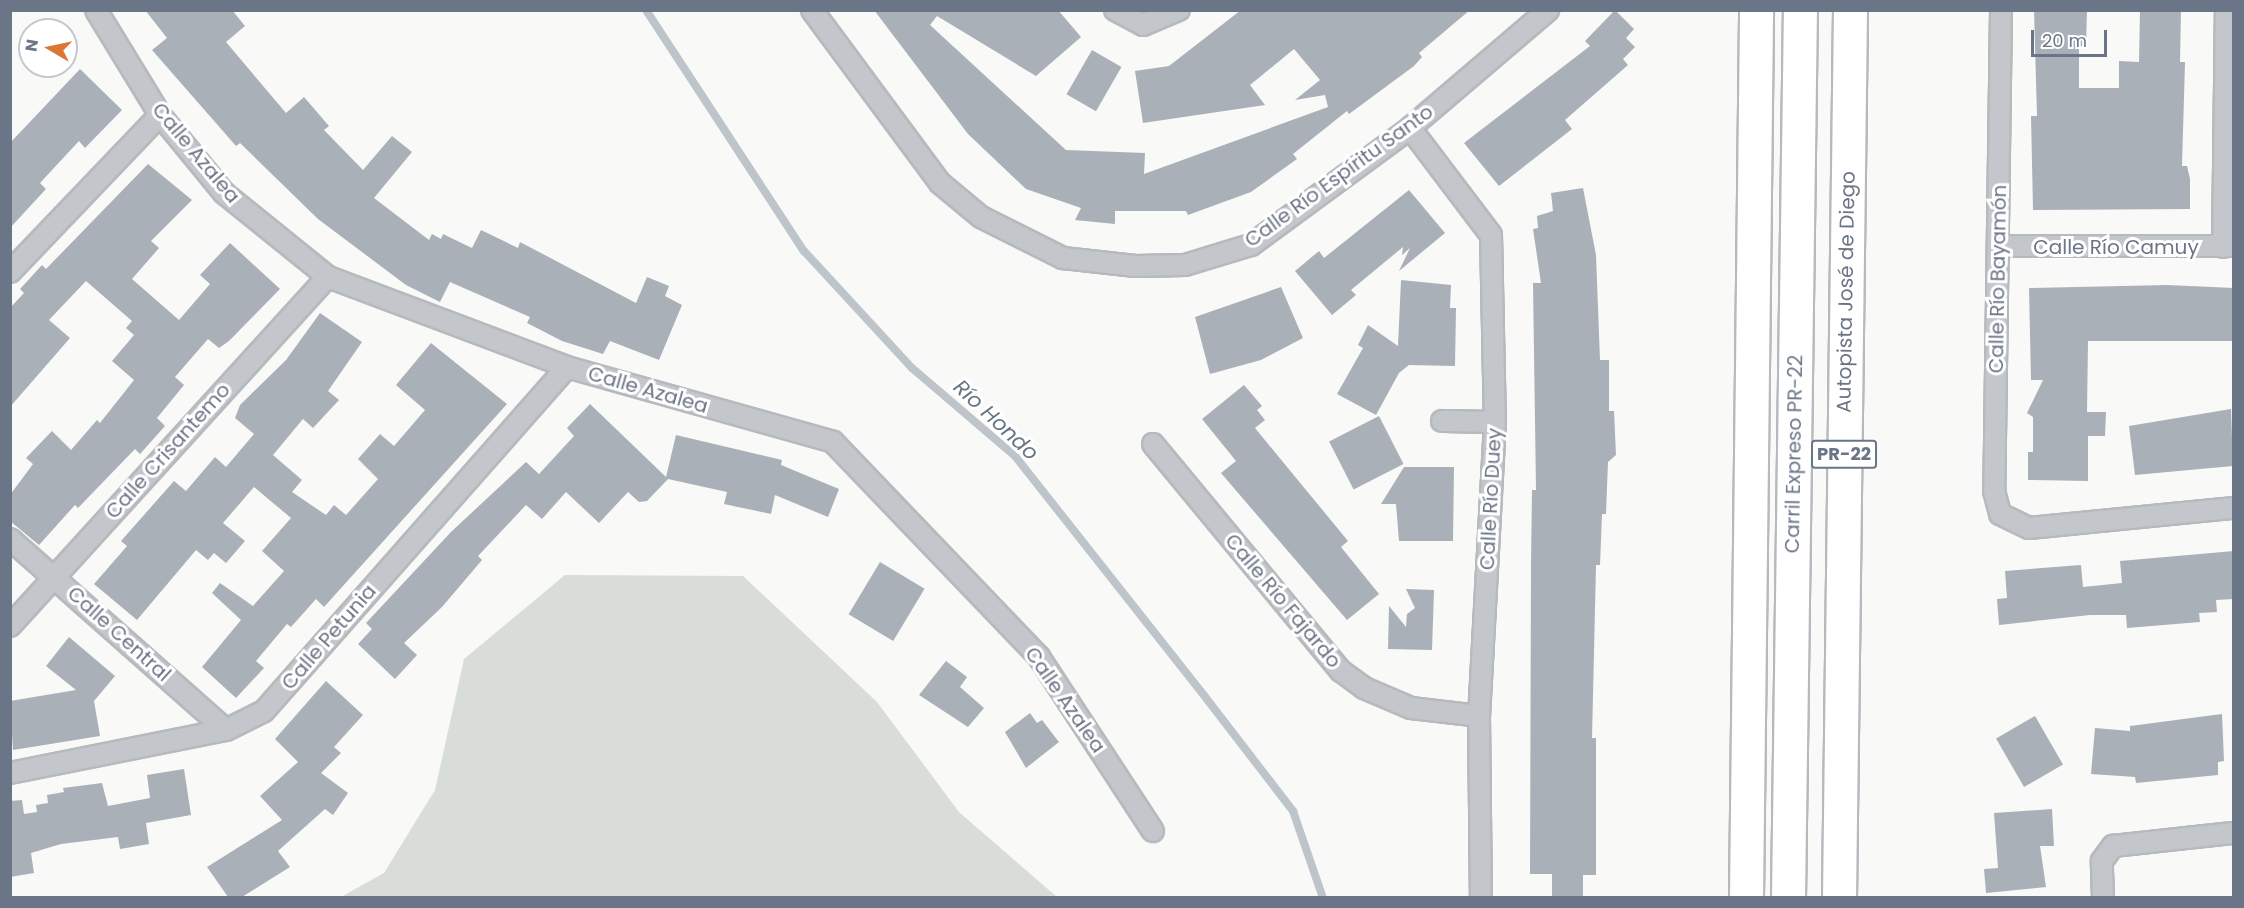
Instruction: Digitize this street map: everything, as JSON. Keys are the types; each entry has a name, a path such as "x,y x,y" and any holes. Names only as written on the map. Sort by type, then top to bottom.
{"highway":[{"path":"1746,897 1756,10"},
{"name":"Carril Expreso PR-22","path":"1788,897 1800,10"},
{"name":"Autopista José de Diego","path":"1839,897 1850,10"}],"street":[{"name":"Calle Azalea","path":"96,10 160,115 224,193 328,278 567,368 832,442 1039,657 1153,831"},
{"path":"1115,10 1143,25 1179,10"},
{"name":"Calle Río Espíritu Santo","path":"816,12 940,183 981,217 1023,242 1073,260 1103,265 1185,265 1251,245 1410,128 1548,10"},
{"name":"Calle Río Bayamón","path":"2001,10 1994,491 2000,514 2029,528 2234,508"},
{"path":"2226,10 2228,247"},
{"path":"10,272 160,115"},
{"name":"Calle Río Duey","path":"1410,128 1491,235 1495,422 1479,716 1481,897"},
{"name":"Calle Río Camuy","path":"1998,246 2228,247"},
{"name":"Calle Crisantemo","path":"10,626 328,278"},
{"name":"Calle Petunia","path":"10,773 226,730 264,711 567,368"},
{"path":"1442,421 1495,422"},
{"name":"Calle Río Fajardo","path":"1152,444 1341,671 1365,688 1411,708 1479,716"},
{"name":"Calle Central","path":"10,539 226,730"},
{"path":"2103,897 2102,861 2113,846 2232,833"}],"shaded area":[{"path":"565,575 743,576 877,702 959,812 1057,897 341,897 384,873 435,790 464,659"}],"building":[{"path":"145,10 232,10 245,26 226,42 286,113 304,97 329,126 324,130 363,170 392,136 412,152 374,198 429,240 432,234 441,239 443,234 472,248 481,230 518,248 520,242 636,303 647,277 669,286 665,296 682,305 659,360 610,341 603,354 562,341 527,323 530,317 450,282 440,302 406,285 318,219 240,143 236,146 152,50 167,38"},
{"path":"874,10 1058,10 1081,37 1036,76 937,16 930,25 1066,150 1145,153 1144,174 1328,107 1325,95 1295,100 1320,80 1294,49 1250,85 1265,105 1143,123 1135,71 1169,66 1241,10 1470,10 1419,53 1422,57 1414,66 1349,114 1347,111 1293,154 1297,159 1251,192 1188,215 1186,211 1115,211 1115,224 1075,220 1081,208 1026,189 968,134"},
{"path":"1615,10 1634,29 1626,38 1635,47 1623,59 1628,65 1565,120 1572,129 1499,186 1464,143 1590,46 1585,41"},
{"path":"2034,10 2087,10 2086,46 2079,46 2079,88 2119,88 2119,61 2139,62 2140,10 2181,10 2180,62 2185,62 2182,166 2187,166 2190,179 2190,209 2033,210 2031,116 2037,116"},
{"path":"1092,50 1121,67 1096,111 1066,94"},
{"path":"80,69 122,110 85,148 79,141 40,183 46,189 10,228 10,143 71,78 78,78"},
{"path":"148,164 192,200 151,241 159,248 132,279 179,320 210,284 200,275 230,243 280,289 229,341 219,348 208,339 175,377 184,385 157,418 165,426 140,454 135,449 78,508 75,505 39,545 10,521 10,495 33,464 26,458 52,431 71,450 97,420 100,423 134,380 112,361 134,335 126,328 132,321 86,281 49,320 70,338 10,407 10,308 24,293 20,289 42,265 46,269"},
{"path":"1583,188 1596,255 1600,360 1609,360 1609,411 1614,411 1616,455 1608,462 1606,514 1602,514 1600,565 1596,565 1592,738 1596,738 1596,875 1583,875 1583,897 1552,897 1552,874 1530,874 1532,490 1536,490 1533,283 1541,283 1533,229 1538,228 1537,216 1553,211 1551,193"},
{"path":"1409,190 1445,233 1399,271 1410,248 1402,255 1403,247 1351,290 1356,295 1332,315 1295,271 1319,251 1324,258"},
{"path":"1401,280 1451,285 1450,308 1456,308 1455,366 1409,365 1399,373 1376,415 1337,394 1363,348 1358,345 1368,325 1398,346"},
{"path":"2167,285 2234,288 2234,341 2088,341 2087,412 2106,412 2105,436 2088,436 2088,481 2028,480 2028,452 2033,452 2033,417 2027,413 2043,380 2031,380 2029,288"},
{"path":"1281,287 1303,338 1261,360 1210,374 1195,317"},
{"path":"320,313 362,342 328,391 339,400 313,428 303,419 273,455 302,480 292,492 326,515 334,505 346,515 378,479 358,459 380,434 394,446 425,410 396,385 431,343 507,404 324,607 316,599 291,627 287,624 256,661 264,668 236,698 202,667 241,620 212,593 220,583 253,606 284,571 262,551 291,518 254,487 223,523 245,541 226,563 214,553 208,560 196,550 137,620 94,584 127,546 121,541 174,481 186,491 215,457 226,467 254,434 235,418 240,405 286,360"},
{"path":"1244,385 1262,406 1257,410 1265,420 1255,428 1348,541 1341,547 1379,594 1347,620 1221,473 1236,461 1202,419"},
{"path":"590,404 666,477 676,435 782,460 781,465 839,489 828,517 775,495 771,514 724,504 727,492 668,479 647,501 639,502 628,492 599,523 566,492 542,519 526,505 478,556 482,560 442,607 404,643 417,655 395,679 358,644 372,629 366,623 451,532 526,462 539,474 574,436 567,428"},
{"path":"2231,409 2233,466 2135,475 2129,426"},
{"path":"1379,416 1404,464 1354,490 1329,441"},
{"path":"1404,467 1454,467 1453,541 1399,541 1396,504 1381,504"},
{"path":"2234,551 2234,599 2216,600 2217,612 2199,613 2200,622 2127,628 2126,615 2090,615 1999,625 1997,599 2007,598 2005,571 2081,565 2083,587 2122,583 2120,561"},
{"path":"880,562 925,589 893,641 849,614"},
{"path":"1406,589 1434,590 1432,650 1388,649 1389,606 1406,627 1407,614 1415,608"},
{"path":"69,637 115,676 94,701 100,736 13,750 10,701 76,690 46,666"},
{"path":"946,661 967,677 960,687 984,708 968,727 919,695"},
{"path":"326,681 363,715 334,747 341,753 321,773 348,793 333,815 325,809 278,851 290,867 242,897 228,897 207,867 282,820 260,796 298,762 275,739"},
{"path":"1030,713 1037,723 1042,720 1059,742 1026,768 1005,732"},
{"path":"2222,714 2224,761 2218,762 2218,775 2136,783 2135,777 2091,774 2095,728 2130,731 2130,726"},
{"path":"2035,716 2063,764 2024,787 1996,739"},
{"path":"184,769 191,815 146,823 149,844 120,849 118,837 61,844 31,853 34,873 10,877 10,801 22,800 24,814 37,812 36,805 48,803 47,795 64,792 63,788 102,783 108,806 150,798 147,775"},
{"path":"2052,809 2054,846 2040,846 2046,887 1986,893 1984,869 1998,868 1994,813"}],"waterway":[{"name":"Río Hondo","path":"646,10 804,251 912,368 1015,456 1293,811 1323,898"}]}
